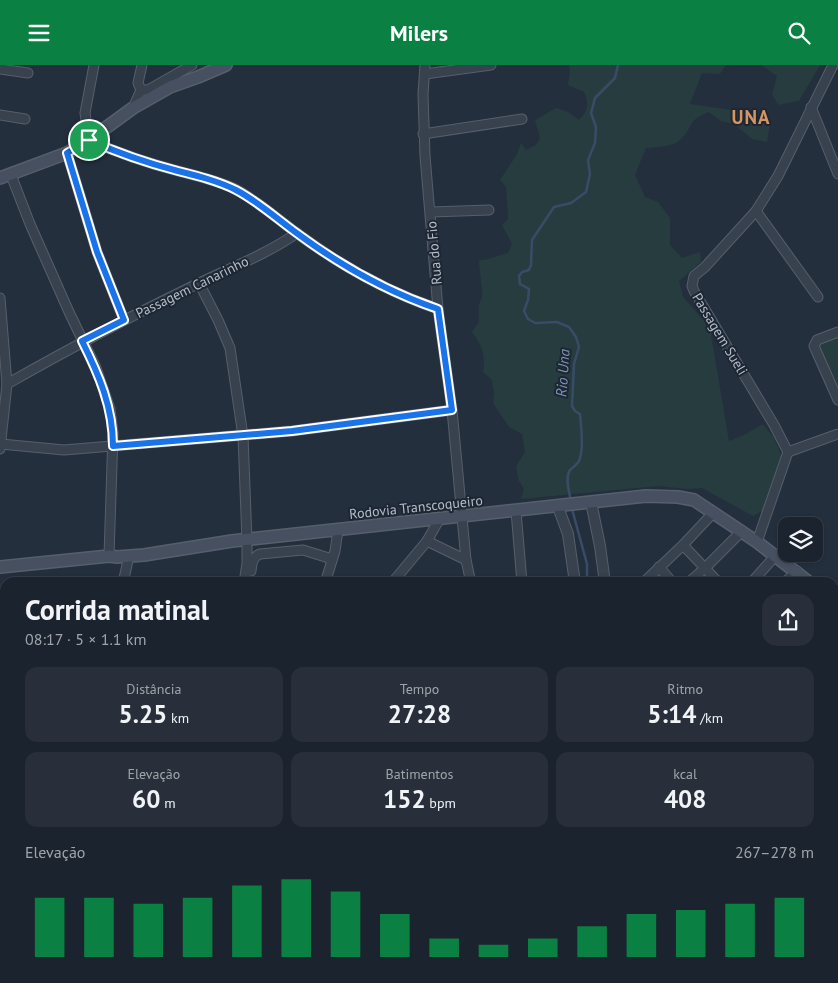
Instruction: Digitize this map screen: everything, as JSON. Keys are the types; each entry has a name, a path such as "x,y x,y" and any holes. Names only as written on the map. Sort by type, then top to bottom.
{"main road":[{"path":"6,176 67,153 89,140 133,108 170,87 223,65"},
{"name":"Rodovia Transcoqueiro","path":"0,567 109,556 129,556 232,541 247,541 646,496 678,497 694,500 742,531 804,577"}],"street":[{"path":"94,65 85,113 89,140 117,153 233,188 264,207 297,233 355,271 414,301 438,309"},
{"path":"142,65 138,83 142,90"},
{"path":"142,90 148,90 192,65"},
{"path":"425,69 491,65"},
{"name":"Passagem Sueli","path":"788,452 692,286 694,276 756,211 793,149 811,107 833,65"},
{"path":"0,69 28,73"},
{"name":"Rua do Fio","path":"425,69 423,133 438,309 452,410 466,560 470,577"},
{"path":"133,108 142,90"},
{"path":"811,107 838,174"},
{"path":"0,115 25,119"},
{"path":"423,133 522,119"},
{"path":"67,153 97,252 124,320"},
{"path":"6,176 30,224 102,384 110,409 113,446 109,556"},
{"path":"430,212 489,211"},
{"path":"756,211 818,297"},
{"name":"Passagem Canarinho","path":"7,384 82,341 280,245 297,233"},
{"path":"199,283 222,326 230,348 243,436 247,541 245,577"},
{"path":"0,298 7,384 1,447 64,450 243,436 452,410"},
{"path":"838,332 817,340 814,346 838,400"},
{"path":"757,542 788,452 838,435"},
{"path":"588,503 600,546 604,577"},
{"path":"561,506 568,534 574,577"},
{"path":"516,511 522,577"},
{"path":"649,577 714,512"},
{"path":"397,577 427,541 440,518"},
{"path":"327,577 338,531"},
{"path":"695,577 742,531"},
{"path":"427,541 466,560"},
{"path":"683,545 713,577"},
{"path":"249,577 253,560 256,555 260,554 303,550 332,559"},
{"path":"756,577 776,555"},
{"path":"124,577 129,556"},
{"path":"659,567 668,577"},
{"path":"790,577 797,571"}],"green space":[{"path":"569,65 726,65 720,74 702,73 690,104 739,111 770,124 767,142 752,139 734,124 721,121 709,112 697,118 678,142 665,146 646,148 635,175 645,197 658,202 670,218 670,245 682,258 700,252 701,262 679,281 683,297 714,332 711,335 729,441 763,424 774,438 781,455 764,510 753,516 702,488 687,489 658,486 521,499 524,489 519,481 516,466 525,452 522,434 509,427 493,403 492,380 483,372 484,361 482,351 472,332 479,322 479,307 482,296 479,260 508,253 512,244 502,225 508,219 506,187 500,180 517,154 521,143 526,150 536,145 540,138 535,120 556,108 568,112 579,120 586,111 587,100 584,92 568,85"},
{"path":"761,65 820,65 799,101 778,105 772,94 777,76"},
{"path":"838,335 838,394 815,345"}],"waterway":[{"name":"Rio Una","path":"571,501 568,477 570,470 579,460 582,448 580,414 572,406 574,364 579,347 576,337 569,327 557,322 535,323 528,319 524,311 529,289 520,284 519,276 522,272 529,270 532,240 554,207 571,203 586,192 590,174 588,160 595,143 596,127 591,113 595,98 615,78 618,65"},
{"name":"Rio Una","path":"572,509 587,564 587,577"}],"district":[{"name":"UNA","path":"751,117"}],"route":[{"path":"89,140 117,153 233,188 264,207 297,233 355,271 414,301 438,309 452,410 292,431 113,446 110,409 96,368 82,341 124,320 97,252 67,153 89,140"}]}
